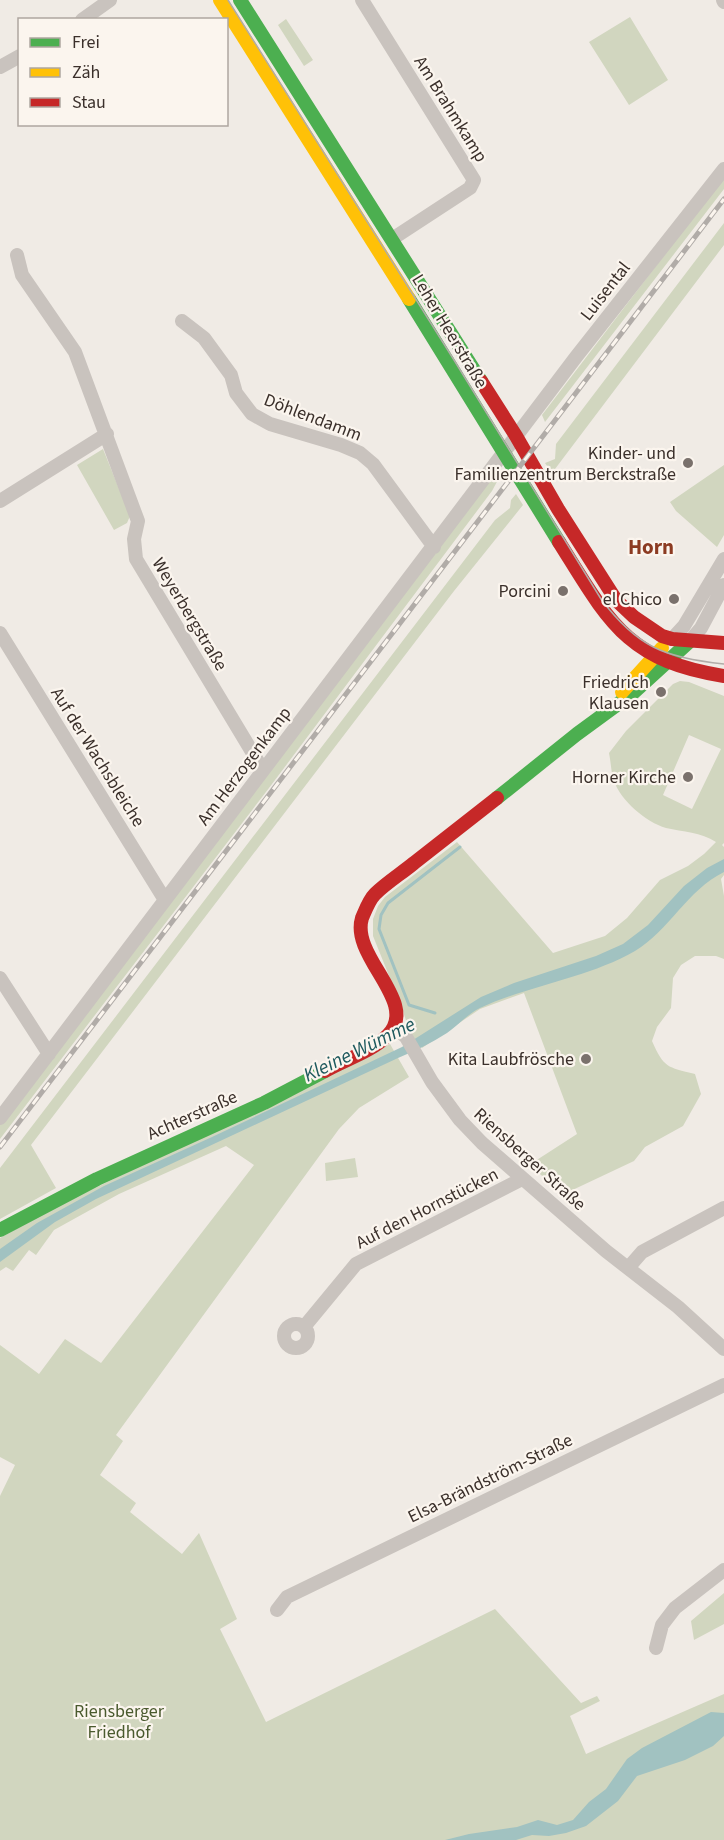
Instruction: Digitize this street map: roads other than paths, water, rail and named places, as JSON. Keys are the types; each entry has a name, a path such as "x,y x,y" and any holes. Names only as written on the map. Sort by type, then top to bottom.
{"main road":[{"name":"Leher Heerstraße","path":"220,0 389,266 603,612 622,634 654,657 693,671 724,676"},
{"name":"Leher Heerstraße","path":"240,0 516,436 563,518 616,600 647,627 672,639 724,643"},
{"path":"577,734 621,694 640,670 672,639"},
{"path":"395,1027 398,1017 394,1003 363,942 360,929 365,910 374,895 577,734 633,693 690,641"},
{"name":"Achterstraße","path":"0,1230 52,1201 128,1164 265,1103 371,1048 395,1027"}],"street":[{"path":"85,18 110,0"},
{"name":"Am Brahmkamp","path":"362,0 474,180 470,188 392,240"},
{"path":"0,67 18,57"},
{"name":"Luisental","path":"516,436 724,169"},
{"name":"Weyerbergstraße","path":"17,255 22,275 75,352 138,521 134,539 136,559 262,770"},
{"name":"Döhlendamm","path":"182,321 204,338 231,375 236,393 252,414 270,424 360,453 373,464 434,546"},
{"path":"0,501 107,434"},
{"name":"Am Herzogenkamp","path":"0,1118 516,436"},
{"path":"672,639 684,626 724,559"},
{"path":"690,641 701,628 724,585"},
{"name":"Auf der Wachsbleiche","path":"0,633 165,900"},
{"path":"0,978 49,1054"},
{"name":"Riensberger Straße","path":"395,1027 406,1037 432,1082 460,1120 482,1143 628,1268 678,1307 724,1349"},
{"name":"Auf den Hornstücken","path":"304,1327 356,1264 522,1179"},
{"path":"628,1268 642,1252 724,1208"},
{"name":"Elsa-Brändström-Straße","path":"277,1610 287,1597 724,1385"},
{"path":"656,1648 662,1625 675,1608 724,1570"}],"water":[{"path":"724,859 724,872 699,889 658,933 635,951 598,968 480,1008 447,1033 423,1047 96,1199 55,1222 0,1262 0,1249 37,1223 104,1186 402,1047 481,997 514,983 596,956 623,944 648,925 684,886 707,868"},
{"path":"711,1712 724,1713 724,1736 713,1746 685,1760 637,1776 618,1801 586,1826 566,1833 549,1836 532,1835 516,1840 445,1840 517,1827 538,1820 557,1825 573,1820 589,1802 606,1789 627,1759 642,1748"}],"waterway":[{"name":"Kleine Wümme","path":"435,1013 409,1005 379,929 381,915 388,903 460,847"}],"tram line":[{"path":"228,0 601,599 627,629 654,647 685,658 724,664"}],"railway":[{"path":"0,1147 724,199"}],"place":[{"name":"Kinder- und Familienzentrum Berckstraße","path":"688,463"},
{"name":"Porcini","path":"563,591"},
{"name":"el Chico","path":"674,599"},
{"name":"Friedrich Klausen","path":"661,692"},
{"name":"Horner Kirche","path":"688,777"},
{"name":"Kita Laubfrösche","path":"586,1059"}],"district":[{"name":"Horn","path":"651,547"}],"park label":[{"name":"Riensberger Friedhof","path":"119,1721"}]}
